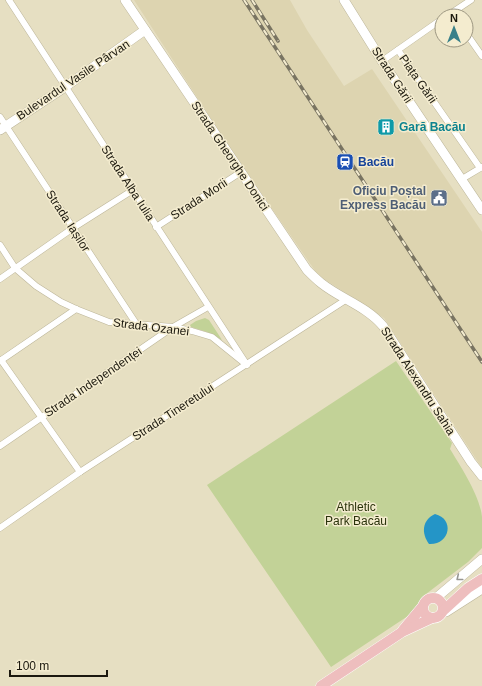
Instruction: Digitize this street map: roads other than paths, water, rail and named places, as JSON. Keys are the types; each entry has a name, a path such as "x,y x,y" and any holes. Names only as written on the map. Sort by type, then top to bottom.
{"main road":[{"path":"321,686 402,632 432,618 438,618 443,611 468,588 482,579"},
{"path":"402,632 429,599 437,599 468,588"},
{"path":"437,599 443,604 443,611"},
{"path":"423,606 426,615 432,618"}],"street":[{"name":"Strada Alba Iulia","path":"9,0 247,365"},
{"name":"Strada Gheorghe Donici","path":"125,0 307,270 321,284 347,299"},
{"name":"Strada Gării","path":"344,0 382,61 482,210"},
{"path":"460,8 471,0"},
{"path":"382,61 434,25"},
{"name":"Bulevardul Vasile Pârvan","path":"3,128 65,87 145,30"},
{"path":"474,44 482,56"},
{"name":"Piața Gării","path":"398,50 481,167"},
{"name":"Strada Iașilor","path":"0,117 3,128 73,228 137,325"},
{"path":"462,179 481,167"},
{"name":"Strada Morii","path":"156,227 241,172"},
{"path":"0,279 73,228 133,190"},
{"name":"Strada Ozanei","path":"0,245 15,268 36,286 61,302 109,322 173,327 192,331 212,338 247,365"},
{"name":"Strada Tineretului","path":"0,528 80,472 347,299"},
{"name":"Strada Alexandru Sahia","path":"347,299 368,312 383,326 480,474 482,482"},
{"name":"Strada Independenței","path":"0,446 173,327 208,307"},
{"path":"76,309 1,361 80,472"},
{"path":"437,599 482,559"},
{"path":"443,611 482,589"}],"water":[{"path":"435,514 445,521 447,531 442,540 429,544 426,540 424,527 427,520"}],"railway":[{"path":"244,0 482,362"},
{"path":"252,0 278,41"}],"place":[{"name":"Gară Bacău","path":"386,127"},
{"name":"Bacău","path":"345,162"},
{"name":"Oficiu Poștal Express Bacău","path":"439,198"}],"park label":[{"name":"Athletic Park Bacău","path":"356,514"}]}
